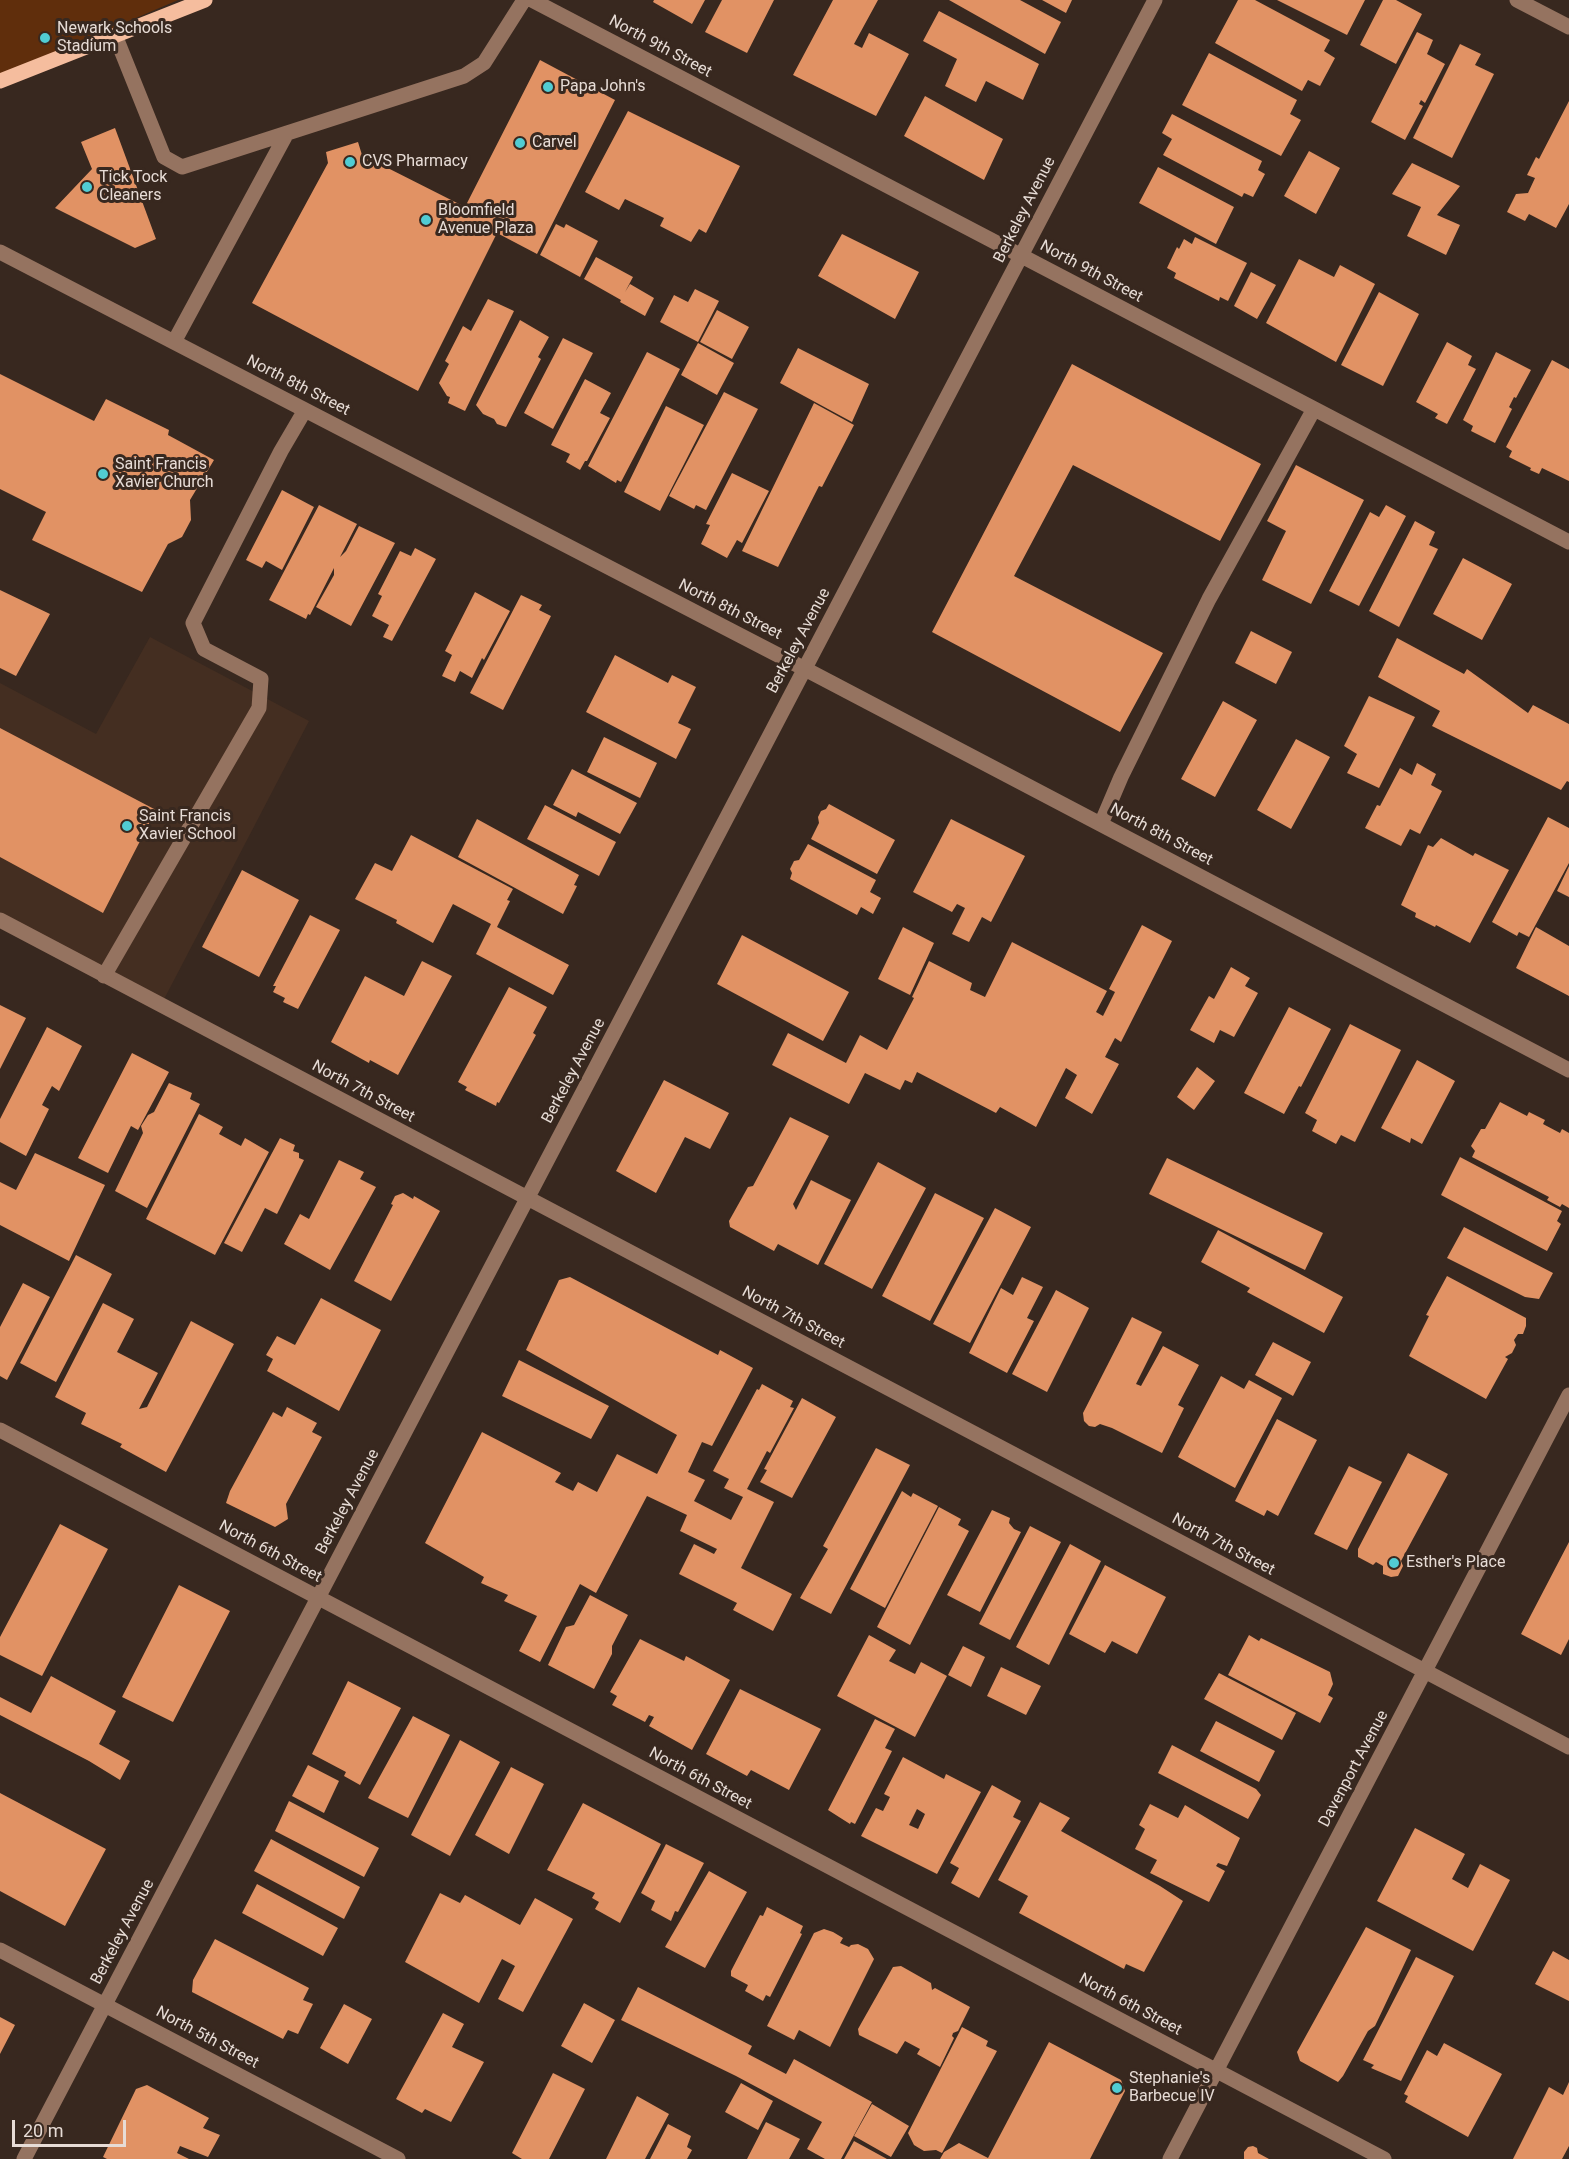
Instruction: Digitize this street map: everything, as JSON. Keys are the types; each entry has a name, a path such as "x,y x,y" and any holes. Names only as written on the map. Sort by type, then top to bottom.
{"main road":[{"path":"0,81 205,0"}],"street":[{"path":"115,35 164,157 182,167 464,76 484,63 524,0"},
{"name":"North 9th Street","path":"532,0 1569,542"},
{"name":"Berkeley Avenue","path":"24,2159 1155,0"},
{"path":"1517,0 1569,27"},
{"path":"174,342 287,133"},
{"name":"North 8th Street","path":"0,252 805,669 1569,1070"},
{"path":"1101,824 1121,777 1209,599 1314,409"},
{"path":"105,976 260,708 261,679 204,649 193,623 281,451 305,410"},
{"name":"North 7th Street","path":"0,920 1569,1747"},
{"name":"Davenport Avenue","path":"1170,2159 1569,1395"},
{"name":"North 6th Street","path":"0,1430 1384,2159"},
{"name":"North 5th Street","path":"0,1950 398,2159"}],"shaded area":[{"name":"Newark Schools Stadium","path":"0,0 178,0 0,76"},
{"name":"Saint Francis Xavier School","path":"150,637 309,721 161,1005 0,917 0,683 96,734"}],"building":[{"path":"654,0 705,0 692,24 653,2"},
{"path":"722,0 774,0 747,53 705,32"},
{"path":"833,0 878,0 854,44 862,48 869,33 909,54 876,116 793,75"},
{"path":"949,0 1020,0 1061,22 1045,54"},
{"path":"1042,0 1072,0 1066,13"},
{"path":"1238,0 1255,0 1330,40 1324,51 1335,58 1320,86 1308,80 1302,91 1215,43"},
{"path":"1277,0 1365,0 1347,35"},
{"path":"1383,0 1396,0 1422,14 1396,64 1360,45"},
{"path":"939,11 1039,64 1023,100 986,81 976,102 945,86 957,59 923,41"},
{"path":"1417,32 1433,40 1427,54 1445,64 1425,103 1421,100 1419,104 1423,106 1405,140 1371,122"},
{"path":"1460,44 1481,54 1475,65 1494,74 1452,158 1413,138"},
{"path":"1209,53 1297,100 1290,114 1301,120 1281,156 1182,105"},
{"name":"Bloomfield Avenue Plaza","path":"540,60 615,100 537,254 497,233 418,391 252,303 328,163 326,152 358,142 362,155 465,207"},
{"path":"925,96 1003,139 984,180 904,136"},
{"path":"1569,101 1569,204 1556,228 1529,214 1525,221 1507,212 1516,194 1528,193 1535,178 1527,175 1536,157 1539,159"},
{"path":"628,111 740,166 706,233 699,229 691,242 660,226 664,218 625,199 619,210 585,192"},
{"path":"1172,114 1262,161 1258,170 1265,174 1253,197 1244,193 1242,197 1163,155 1172,139 1162,133"},
{"path":"115,128 156,239 135,248 55,208 92,169 81,142"},
{"path":"1309,151 1340,168 1316,214 1284,196"},
{"path":"1412,163 1460,186 1437,215 1460,225 1446,255 1407,236 1421,207 1392,194"},
{"path":"1158,167 1234,207 1216,244 1139,203"},
{"path":"556,224 564,228 566,224 598,241 580,277 540,255"},
{"path":"842,234 919,272 895,319 818,276"},
{"path":"1195,237 1247,263 1228,301 1220,297 1219,301 1174,278 1176,273 1167,268 1177,247 1179,249 1184,239 1192,244"},
{"path":"596,257 633,277 625,292 630,284 654,298 645,316 584,279"},
{"path":"1299,259 1334,277 1340,265 1375,284 1336,362 1266,323"},
{"path":"1251,272 1276,285 1257,319 1234,306"},
{"path":"695,289 719,301 698,342 660,322 674,295 688,302"},
{"path":"1379,292 1419,314 1383,386 1341,365"},
{"path":"488,299 514,311 465,411 448,403 450,397 439,383 449,364 445,361 463,326 471,331"},
{"path":"717,310 749,327 732,359 700,342"},
{"path":"520,320 549,337 538,357 541,359 506,427 497,424 494,419 483,414 476,405"},
{"path":"563,338 593,353 553,429 524,413"},
{"path":"1447,342 1472,356 1468,365 1476,369 1447,424 1435,418 1438,414 1416,402"},
{"path":"698,343 734,363 717,395 681,375"},
{"path":"798,348 869,384 852,422 780,383"},
{"path":"647,352 680,369 621,482 617,480 616,483 588,466"},
{"path":"1496,352 1531,370 1509,407 1512,409 1495,443 1471,431 1473,426 1463,420"},
{"path":"1552,360 1569,369 1569,481 1542,468 1539,474 1530,470 1531,468 1509,457 1512,451 1506,447"},
{"path":"1072,364 1261,464 1220,541 1073,465 1014,576 1163,653 1120,732 932,632"},
{"name":"Saint Francis Xavier Church","path":"0,374 94,421 106,399 169,430 168,435 214,460 190,500 191,520 182,537 168,544 142,592 32,540 46,512 0,489"},
{"path":"585,379 611,393 600,413 610,418 580,470 566,462 570,454 551,445"},
{"path":"724,392 758,409 706,510 696,505 694,509 669,496"},
{"path":"814,403 854,425 822,487 819,486 778,567 742,551"},
{"path":"666,406 704,425 660,511 624,492"},
{"path":"1296,465 1364,500 1311,604 1262,580 1286,531 1267,521"},
{"path":"732,473 769,491 742,543 737,540 727,558 701,544 710,525 706,524"},
{"path":"282,490 314,507 282,570 266,561 262,568 246,560"},
{"path":"319,505 357,524 340,557 346,551 359,526 395,543 351,626 316,607 334,575 334,568 306,619 269,600"},
{"path":"1386,505 1406,516 1359,606 1329,591 1370,512 1379,517"},
{"path":"1415,521 1435,532 1429,545 1438,549 1399,627 1369,611"},
{"path":"415,548 436,559 392,641 383,637 389,625 372,616 382,596 378,594 400,551 411,556"},
{"path":"1463,558 1512,584 1482,640 1433,614"},
{"path":"0,590 50,614 16,676 0,668"},
{"path":"475,592 510,611 472,678 460,671 455,682 442,676 452,655 445,651"},
{"path":"521,595 542,605 539,610 551,616 503,710 470,693"},
{"path":"1251,631 1292,652 1276,684 1235,663"},
{"path":"1397,638 1464,674 1467,669 1528,713 1533,705 1569,724 1569,782 1567,781 1561,790 1432,726 1440,711 1378,677"},
{"path":"615,655 668,683 672,675 696,687 678,723 691,729 676,759 586,712"},
{"path":"1369,696 1415,717 1379,788 1347,773 1357,754 1344,746"},
{"path":"1223,701 1257,720 1215,797 1181,779"},
{"path":"0,728 156,810 103,913 0,857"},
{"path":"604,737 657,763 640,798 587,772"},
{"path":"1296,739 1330,757 1291,829 1257,810"},
{"path":"1417,763 1436,774 1431,785 1442,791 1420,834 1410,829 1401,846 1365,828 1377,805 1380,806 1400,768 1412,775"},
{"path":"572,769 637,803 620,834 578,812 576,817 553,805"},
{"path":"829,804 895,840 877,874 811,839 819,823 818,817 821,811"},
{"path":"545,805 616,842 599,876 527,839"},
{"path":"1548,817 1569,828 1569,863 1529,937 1519,932 1517,936 1492,922"},
{"path":"477,819 579,875 574,885 577,886 563,914 458,857"},
{"path":"951,819 1025,856 991,922 982,917 969,942 952,934 965,908 957,904 952,912 913,892"},
{"path":"411,835 513,889 507,900 510,901 497,927 569,965 553,995 476,954 491,924 453,904 433,943 396,923 397,920 355,899 375,863 392,871"},
{"path":"1441,838 1473,856 1475,853 1509,870 1470,943 1415,917 1416,913 1401,905 1428,845 1433,847"},
{"path":"808,844 876,880 870,892 881,898 873,914 861,907 857,915 790,879 792,873 790,869 794,861 799,860"},
{"path":"1569,866 1569,897 1557,891"},
{"path":"242,870 299,900 259,977 202,947"},
{"path":"310,915 340,930 298,1009 283,1002 285,998 273,992 276,986 273,986"},
{"path":"1142,925 1172,941 1121,1042 1115,1038 1105,1057 1119,1064 1092,1114 1065,1098 1077,1075 1066,1068 1036,1127 1000,1107 996,1113 917,1072 912,1083 905,1080 900,1090 865,1073 849,1104 772,1065 788,1033 846,1063 860,1035 887,1050 914,998 912,997 929,961 972,983 970,990 985,997 1012,942 1107,991 1096,1012 1103,1016 1115,992 1109,989"},
{"path":"903,927 934,943 910,995 878,979"},
{"path":"1536,927 1569,946 1569,996 1516,968"},
{"path":"742,935 849,992 823,1041 717,984"},
{"path":"422,961 452,976 398,1075 370,1060 369,1063 331,1042 365,976 404,996"},
{"path":"1231,967 1250,978 1245,986 1258,993 1234,1037 1220,1030 1214,1043 1190,1030 1209,996 1214,999"},
{"path":"509,987 547,1007 533,1033 536,1035 496,1106 465,1090 467,1087 458,1082"},
{"path":"0,1005 26,1018 0,1069"},
{"path":"1289,1007 1331,1029 1301,1087 1299,1086 1284,1114 1244,1093"},
{"path":"1350,1024 1401,1050 1355,1142 1341,1135 1336,1144 1312,1131 1317,1120 1305,1113"},
{"path":"47,1027 82,1046 59,1091 52,1086 42,1105 49,1109 26,1156 0,1142 0,1119"},
{"path":"132,1053 169,1072 138,1130 131,1126 108,1173 78,1158"},
{"path":"1417,1060 1455,1081 1422,1144 1411,1138 1410,1143 1381,1128"},
{"path":"1197,1067 1215,1081 1194,1110 1177,1097"},
{"path":"664,1080 729,1113 710,1149 685,1137 656,1193 616,1171"},
{"path":"169,1083 192,1093 190,1099 200,1104 147,1208 115,1191 143,1133 141,1126 148,1115 154,1112"},
{"path":"1500,1102 1527,1116 1529,1112 1545,1120 1543,1124 1560,1133 1562,1129 1569,1133 1569,1208 1562,1204 1560,1207 1547,1200 1549,1197 1472,1157 1475,1151 1471,1146 1481,1129 1485,1129"},
{"path":"199,1114 223,1127 219,1134 241,1146 245,1138 269,1152 215,1255 146,1219"},
{"path":"790,1117 829,1136 793,1204 796,1210 811,1180 851,1200 818,1265 778,1244 774,1251 730,1227 729,1221 748,1187 753,1186"},
{"path":"280,1138 295,1145 293,1151 299,1153 299,1158 304,1160 277,1214 265,1208 242,1252 224,1243"},
{"path":"35,1153 105,1185 69,1261 0,1225 0,1182 16,1190"},
{"path":"1460,1157 1562,1211 1557,1221 1561,1224 1547,1251 1441,1195"},
{"path":"1167,1158 1323,1233 1305,1270 1149,1194"},
{"path":"339,1160 364,1172 360,1179 376,1187 330,1270 284,1244 300,1214 309,1219"},
{"path":"878,1162 926,1188 872,1289 824,1264"},
{"path":"403,1193 413,1199 414,1196 440,1211 391,1301 354,1281 393,1205 391,1204 395,1196"},
{"path":"935,1193 984,1218 930,1321 882,1296"},
{"path":"995,1208 1031,1227 970,1343 933,1324"},
{"path":"1464,1227 1553,1273 1539,1299 1525,1297 1447,1258"},
{"path":"1218,1230 1343,1297 1324,1333 1247,1292 1250,1288 1201,1262"},
{"path":"76,1255 112,1274 56,1382 20,1363"},
{"path":"1447,1276 1526,1318 1523,1334 1518,1334 1514,1340 1516,1345 1512,1353 1505,1357 1508,1359 1486,1399 1409,1356 1429,1316 1426,1315"},
{"path":"570,1277 718,1355 720,1350 753,1368 712,1446 702,1442 688,1472 705,1480 694,1501 731,1520 743,1497 724,1488 729,1479 713,1471 757,1389 759,1390 762,1384 793,1401 790,1407 794,1408 770,1453 767,1451 747,1489 774,1502 741,1568 792,1594 773,1631 733,1610 737,1603 679,1574 694,1544 714,1554 717,1549 680,1531 687,1515 647,1496 596,1593 580,1584 540,1662 519,1651 537,1616 504,1601 508,1595 481,1583 484,1577 425,1543 482,1432 561,1473 555,1482 573,1491 578,1482 597,1492 617,1454 657,1474 677,1435 526,1350 559,1280"},
{"path":"1022,1277 1043,1287 1027,1318 1034,1321 1007,1373 969,1353 1001,1288 1013,1295"},
{"path":"23,1283 50,1297 7,1380 0,1376 0,1327"},
{"path":"1056,1290 1089,1308 1047,1392 1012,1374"},
{"path":"321,1298 381,1330 339,1411 267,1371 273,1359 266,1355 277,1336 295,1345"},
{"path":"103,1303 134,1319 117,1352 158,1373 139,1409 147,1407 191,1321 234,1344 166,1472 120,1447 122,1444 81,1424 86,1413 55,1397"},
{"path":"1132,1317 1162,1332 1136,1384 1141,1386 1163,1346 1199,1365 1178,1405 1184,1408 1162,1453 1112,1428 1100,1424 1095,1427 1089,1426 1084,1421 1083,1413"},
{"path":"1273,1342 1311,1362 1293,1396 1255,1375"},
{"path":"519,1360 609,1406 591,1439 502,1396"},
{"path":"1221,1376 1244,1389 1249,1380 1282,1398 1235,1488 1178,1457"},
{"path":"802,1398 836,1417 792,1498 760,1482 767,1470 764,1469"},
{"path":"287,1407 317,1423 312,1432 322,1437 286,1504 288,1519 275,1527 226,1503 230,1491 273,1412 282,1417"},
{"path":"1277,1419 1317,1440 1278,1516 1267,1510 1264,1516 1235,1501"},
{"path":"876,1448 910,1465 831,1614 800,1598 828,1549 823,1546"},
{"path":"1408,1453 1448,1474 1401,1561 1403,1566 1398,1576 1391,1577 1383,1574 1383,1566 1376,1562 1373,1565 1358,1557 1358,1549"},
{"path":"1349,1466 1382,1482 1347,1550 1314,1534"},
{"path":"902,1491 911,1497 913,1493 938,1506 885,1608 850,1589"},
{"path":"939,1507 961,1519 958,1525 969,1531 910,1645 877,1627"},
{"path":"992,1510 1010,1518 1009,1523 1021,1532 980,1612 947,1595"},
{"path":"60,1524 108,1549 42,1676 0,1655 0,1637"},
{"path":"1030,1526 1061,1542 1010,1640 979,1624"},
{"path":"1569,1542 1569,1639 1561,1655 1521,1634"},
{"path":"1070,1544 1101,1561 1049,1665 1016,1647"},
{"path":"1105,1565 1166,1597 1137,1654 1112,1641 1105,1653 1069,1634"},
{"path":"179,1585 230,1611 173,1722 122,1697"},
{"path":"590,1595 628,1615 594,1689 548,1665 566,1627 574,1625"},
{"path":"869,1635 896,1650 889,1661 915,1674 921,1662 947,1676 915,1737 837,1696"},
{"path":"1249,1635 1259,1641 1261,1638 1330,1672 1333,1684 1328,1695 1333,1698 1320,1723 1228,1675"},
{"path":"640,1639 684,1661 686,1656 730,1680 692,1750 649,1726 654,1717 649,1715 645,1722 612,1705 617,1696 610,1692"},
{"path":"963,1646 985,1657 971,1687 948,1675"},
{"path":"1001,1667 1041,1686 1026,1715 987,1696"},
{"path":"1219,1673 1296,1713 1282,1740 1204,1699"},
{"path":"51,1676 116,1711 99,1744 130,1761 120,1780 89,1761 0,1715 0,1697 31,1713"},
{"path":"348,1681 401,1708 360,1785 344,1776 346,1772 312,1754"},
{"path":"740,1689 821,1729 789,1790 751,1770 747,1776 706,1754"},
{"path":"413,1716 450,1735 408,1818 368,1798"},
{"path":"875,1719 895,1729 885,1748 892,1751 855,1824 851,1822 850,1824 828,1810"},
{"path":"1216,1721 1275,1751 1259,1782 1200,1751"},
{"path":"460,1740 500,1762 450,1856 411,1835"},
{"path":"1172,1745 1256,1789 1261,1795 1248,1819 1158,1773"},
{"path":"903,1757 944,1779 946,1774 981,1792 937,1874 861,1836 876,1808 883,1811 890,1797 884,1794","holes":["917,1809 925,1814 918,1829 909,1825"]},
{"path":"308,1765 339,1781 324,1813 292,1796"},
{"path":"511,1767 544,1784 509,1854 475,1835"},
{"path":"992,1785 1021,1801 1013,1817 1021,1821 979,1898 951,1883 959,1868 950,1863"},
{"path":"0,1793 106,1849 65,1926 0,1891"},
{"path":"289,1801 379,1848 364,1877 275,1831"},
{"path":"1040,1802 1070,1818 1061,1831 1183,1901 1144,1972 1126,1964 1124,1969 1019,1913 1028,1896 998,1880"},
{"path":"583,1803 661,1844 620,1923 595,1909 599,1902 592,1898 595,1893 547,1870"},
{"path":"1150,1804 1178,1818 1185,1805 1240,1838 1227,1866 1218,1863 1216,1866 1225,1871 1209,1902 1150,1873 1157,1860 1135,1849 1145,1829 1139,1825"},
{"path":"1415,1828 1465,1854 1452,1879 1468,1888 1480,1864 1510,1880 1473,1951 1377,1901"},
{"path":"271,1839 360,1887 344,1919 254,1871"},
{"path":"666,1844 704,1863 671,1921 651,1910 655,1901 641,1893"},
{"path":"709,1871 747,1892 705,1968 665,1947"},
{"path":"257,1884 338,1928 323,1956 242,1913"},
{"path":"440,1893 460,1903 465,1895 520,1925 535,1898 573,1919 523,2012 498,1999 515,1966 502,1959 479,2003 405,1962"},
{"path":"767,1907 803,1926 800,1933 802,1934 770,1997 766,1995 763,2001 745,1991 748,1985 731,1976 731,1971 760,1915 763,1916"},
{"path":"1366,1927 1411,1950 1375,2026 1368,2031 1338,2082 1300,2061 1297,2052"},
{"path":"824,1929 843,1938 840,1943 849,1947 858,1944 868,1949 874,1959 830,2047 799,2030 794,2040 767,2026 814,1933"},
{"path":"215,1939 309,1988 303,2000 313,2004 298,2034 288,2030 283,2039 192,1992 193,1980"},
{"path":"1553,1951 1569,1960 1569,2001 1535,1984"},
{"path":"1416,1957 1454,1976 1401,2081 1371,2068 1374,2065 1363,2060"},
{"path":"901,1966 931,1983 932,1990 935,1988 970,2007 958,2031 953,2033 954,2038 940,2067 917,2054 920,2049 905,2041 897,2054 859,2035 858,2029 893,1967"},
{"path":"638,1987 752,2046 748,2054 786,2074 794,2059 872,2102 841,2159 825,2159 807,2149 822,2122 736,2076 621,2020"},
{"path":"584,2003 615,2020 592,2063 561,2046"},
{"path":"344,2004 372,2019 348,2064 320,2048"},
{"path":"443,2013 464,2024 452,2047 484,2062 451,2122 425,2109 422,2113 396,2099"},
{"path":"0,2017 15,2025 0,2054"},
{"path":"962,2027 988,2041 986,2046 997,2051 942,2153 936,2150 924,2151 914,2145 908,2133"},
{"path":"1049,2042 1121,2080 1125,2091 1090,2159 940,2159 944,2152 959,2143 988,2158"},
{"path":"1444,2043 1502,2074 1468,2137 1405,2102 1408,2096 1404,2094 1427,2050 1437,2056"},
{"path":"553,2073 585,2089 549,2159 522,2159 512,2153"},
{"path":"1569,2082 1569,2146 1562,2159 1513,2159 1549,2087 1563,2095"},
{"path":"741,2083 773,2101 758,2130 725,2112"},
{"path":"147,2085 209,2118 203,2128 220,2135 208,2157 180,2146 177,2153 189,2159 107,2159 103,2157 136,2089"},
{"path":"637,2096 669,2114 645,2159 606,2159"},
{"path":"872,2104 909,2126 891,2157 854,2136"},
{"path":"766,2122 800,2139 789,2159 747,2159"},
{"path":"668,2124 691,2136 687,2147 692,2150 687,2159 650,2159"},
{"path":"854,2141 887,2159 844,2159"},
{"path":"1248,2147 1257,2148 1258,2153 1269,2159 1244,2159 1244,2152"}],"place":[{"name":"Newark Schools Stadium","path":"45,38"},
{"name":"Papa John's","path":"548,87"},
{"name":"Carvel","path":"520,143"},
{"name":"CVS Pharmacy","path":"350,162"},
{"name":"Tick Tock Cleaners","path":"87,187"},
{"name":"Bloomfield Avenue Plaza","path":"426,220"},
{"name":"Saint Francis Xavier Church","path":"103,474"},
{"name":"Saint Francis Xavier School","path":"127,826"},
{"name":"Esther's Place","path":"1394,1563"},
{"name":"Stephanie's Barbecue IV","path":"1117,2088"}]}
